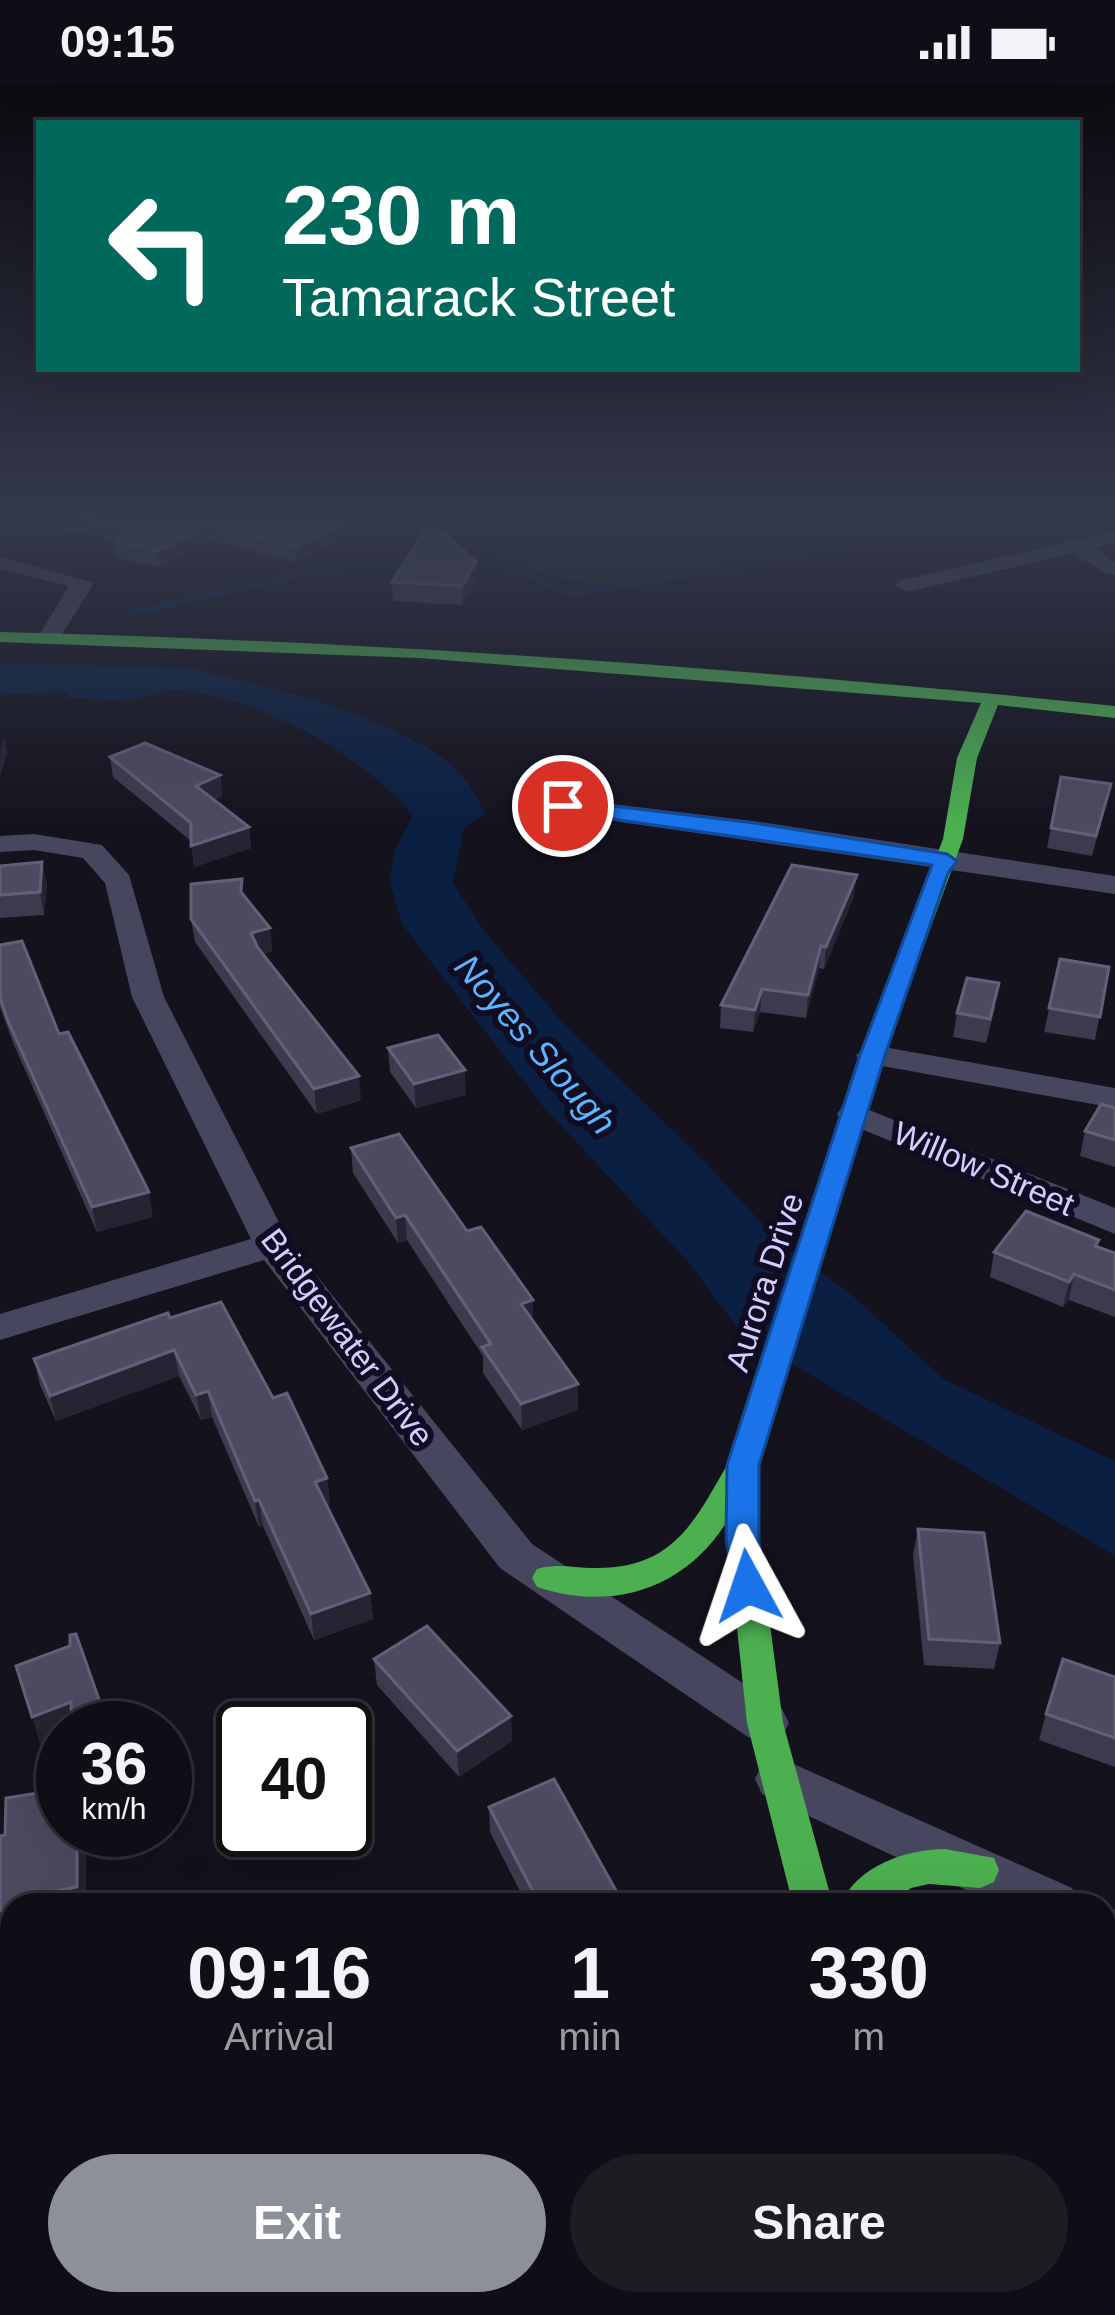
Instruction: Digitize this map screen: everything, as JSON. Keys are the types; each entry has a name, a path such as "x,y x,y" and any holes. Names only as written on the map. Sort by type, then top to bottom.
{"street":[{"path":"49,638 58,619"},
{"path":"0,637 512,655 1115,712"},
{"name":"Aurora Drive","path":"810,1893 765,1723 742,1541 743,1465 872,1055 938,871 947,861 961,782 981,717 992,698"},
{"path":"563,806 731,826 1115,885"},
{"name":"Bridgewater Drive","path":"0,844 34,842 92,851 119,881 148,997 272,1245 516,1556 765,1723"},
{"path":"872,1055 1115,1098"},
{"name":"Willow Street","path":"854,1114 1115,1222"},
{"path":"0,1327 272,1245"},
{"path":"549,1579 592,1584 647,1579 697,1546 743,1465"},
{"path":"780,1779 1028,1893"},
{"path":"868,1893 905,1868 947,1863 980,1870"}],"water":[{"name":"Noyes Slough","path":"0,663 185,668 215,674 364,718 430,749 454,767 485,813 464,828 453,883 485,932 563,1023 779,1242 851,1294 943,1379 1115,1461 1115,1556 742,1334 690,1264 542,1105 402,924 389,880 396,847 413,815 365,770 275,716 210,695 178,690 125,700 67,698 69,692 0,695"}],"building":[{"path":"145,743 220,775 196,786 249,827 191,846 191,823 110,757"},
{"path":"1061,777 1111,784 1096,836 1051,828"},
{"path":"42,862 40,892 0,895 0,866"},
{"path":"792,865 857,875 826,947 821,946 808,995 762,989 755,1010 721,1005"},
{"path":"242,879 241,892 270,928 251,933 258,948 359,1076 314,1089 191,919 191,884"},
{"path":"22,941 59,1034 68,1032 149,1192 92,1207 0,998 0,945"},
{"path":"1060,959 1109,967 1100,1017 1049,1008"},
{"path":"967,978 999,983 990,1019 957,1013"},
{"path":"438,1035 465,1070 414,1084 388,1048"},
{"path":"1101,1104 1115,1108 1115,1140 1085,1131"},
{"path":"399,1134 467,1231 481,1227 533,1300 521,1304 578,1384 521,1404 482,1347 491,1344 405,1215 396,1218 351,1148"},
{"path":"1026,1211 1099,1240 1095,1246 1115,1253 1115,1290 1074,1274 1069,1282 994,1252"},
{"path":"221,1302 273,1398 287,1393 327,1478 315,1482 370,1593 311,1614 208,1391 196,1395 174,1350 50,1396 34,1359 168,1313 170,1318"},
{"path":"918,1529 984,1533 1000,1643 929,1639"},
{"path":"427,1626 511,1716 457,1751 374,1659"},
{"path":"76,1634 100,1701 36,1701 32,1717 16,1666 70,1646 70,1635"},
{"path":"1063,1659 1115,1677 1115,1738 1046,1714"},
{"path":"554,1779 617,1893 534,1893 489,1807"},
{"path":"36,1793 36,1857 77,1857 77,1887 0,1893 0,1836 5,1835 6,1798"}],"traffic: fast":[{"path":"0,637 558,662 1115,712"},
{"path":"810,1893 765,1723 742,1541 743,1464 872,1055 953,839 967,758 992,698"},
{"path":"549,1578 620,1581 668,1567 704,1531 739,1472"},
{"path":"871,1893 914,1870 945,1866 980,1870"}],"route":[{"path":"563,806 947,861 938,871 872,1055 743,1465 742,1541 748,1586"}]}
